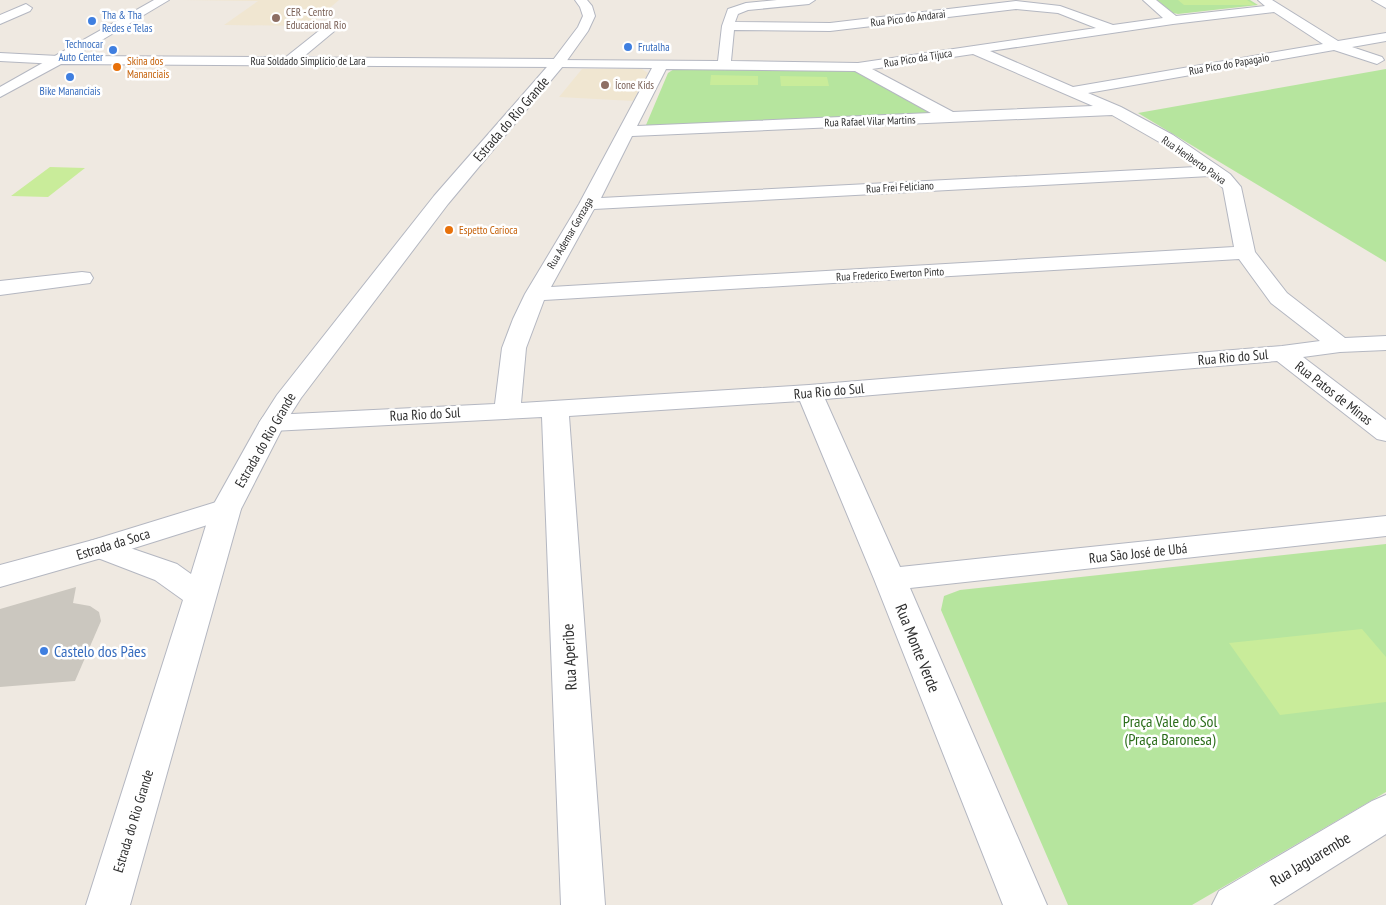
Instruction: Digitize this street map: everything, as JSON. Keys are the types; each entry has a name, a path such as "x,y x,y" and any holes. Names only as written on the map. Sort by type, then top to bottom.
{"street":[{"path":"0,94 163,0"},
{"name":"Estrada do Rio Grande","path":"108,905 226,509 272,423 290,395 441,200 558,63 584,28 589,16 586,6 581,0"},
{"path":"724,66 728,26 732,12 737,9 809,0"},
{"path":"1149,0 1173,20"},
{"path":"1264,0 1336,46 1377,60"},
{"path":"1378,0 1386,4"},
{"name":"Rua Pico do Andarai","path":"728,26 830,27 1016,5 1060,10 1113,30"},
{"path":"0,20 26,8"},
{"name":"Rua Pico da Tijuca","path":"558,63 858,68 1173,20 1276,8"},
{"path":"291,60 334,25"},
{"name":"Rua Pico do Papagaio","path":"1073,91 1386,38"},
{"name":"Rua Heriberto Paiva","path":"975,50 1115,110 1167,139 1224,178 1232,187 1245,253 1279,298 1340,345"},
{"name":"Rua Soldado Simplício de Lara","path":"0,57 58,60 558,63"},
{"name":"Rua Ademar Gonzaga","path":"506,411 514,348 536,294 588,204 661,65"},
{"path":"858,68 951,118"},
{"name":"Rua Rafael Vilar Martins","path":"625,131 1115,110"},
{"name":"Rua Frei Feliciano","path":"588,204 1213,171"},
{"name":"Rua Frederico Ewerton Pinto","path":"536,294 1245,253"},
{"path":"0,288 82,278"},
{"name":"Rua Rio do Sul","path":"272,423 555,409 809,393 1282,353 1340,345 1386,343"},
{"name":"Rua Patos de Minas","path":"1282,353 1386,432"},
{"name":"Rua Monte Verde","path":"809,393 890,579 1025,905"},
{"name":"Rua Aperibe","path":"555,409 584,905"},
{"name":"Estrada da Soca","path":"0,576 101,548 226,509"},
{"name":"Rua São José de Ubá","path":"890,579 1386,526"},
{"path":"101,548 166,572 200,596"},
{"name":"Rua Jaguarembe","path":"1234,905 1386,813"}],"shaded area":[{"name":"CER - Centro Educacional Rio","path":"182,0 339,0 309,26 224,25 258,1"},
{"name":"Ícone Kids","path":"582,69 642,69 648,73 633,101 559,97"}],"green space":[{"path":"1157,0 1250,0 1258,5 1178,14 1173,13"},
{"path":"1178,0 1247,0 1255,5 1184,5"},
{"path":"674,69 854,71 932,114 647,127 646,125 668,73"},
{"path":"1386,69 1386,262 1138,113"},
{"path":"711,75 758,76 758,85 710,85"},
{"path":"780,76 827,77 829,86 781,86"},
{"path":"50,167 85,168 48,197 11,196"},
{"name":"Praça Vale do Sol (Praça Baronesa)","path":"1386,544 1386,792 1192,905 1068,905 941,610 944,596 960,590"},
{"path":"1362,629 1386,657 1386,702 1280,715 1229,643"}],"building":[{"name":"Castelo dos Pães","path":"76,587 73,603 90,606 99,612 101,621 75,681 0,687 0,609"}],"place":[{"name":"CER - Centro Educacional Rio","path":"276,18"},
{"name":"Tha & Tha Redes e Telas","path":"92,21"},
{"name":"Frutalha","path":"628,47"},
{"name":"Technocar Auto Center","path":"113,50"},
{"name":"Skina dos Mananciais","path":"117,67"},
{"name":"Bike Mananciais","path":"70,77"},
{"name":"Ícone Kids","path":"605,85"},
{"name":"Espetto Carioca","path":"449,230"},
{"name":"Castelo dos Pães","path":"44,651"}]}
